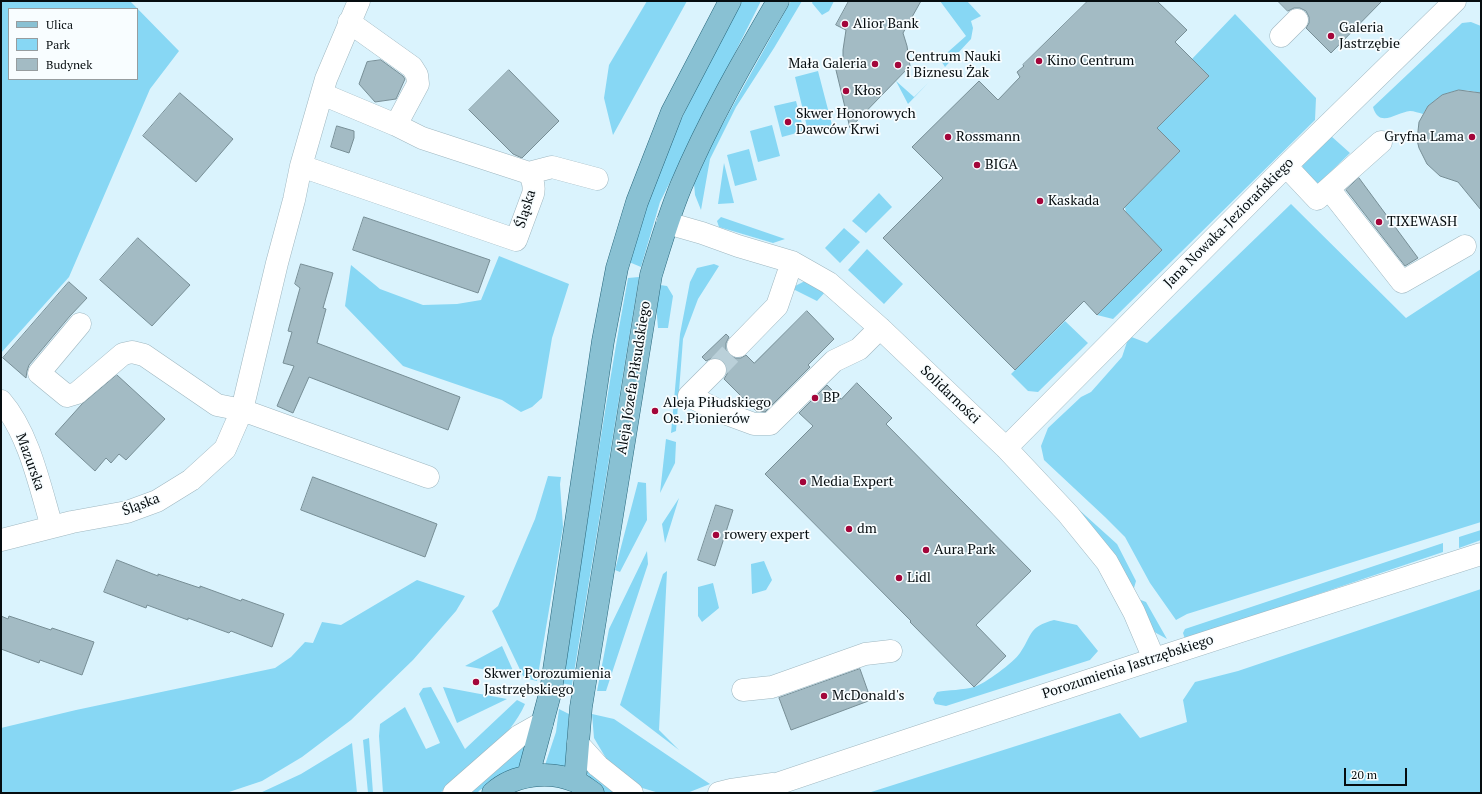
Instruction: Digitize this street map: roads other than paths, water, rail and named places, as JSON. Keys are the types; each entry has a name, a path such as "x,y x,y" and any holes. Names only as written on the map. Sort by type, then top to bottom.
{"main road":[{"path":"528,776 551,690 603,341 617,268 637,202 672,112 730,1"},
{"name":"Aleja Józefa Piłsudskiego","path":"575,781 581,707 651,275 667,223 681,186 710,124 740,67 778,1"},
{"path":"493,793 511,782 528,776 552,775 575,781 593,793"}],"street":[{"name":"Śląska","path":"1,540 52,527 127,512 157,501 191,480 225,449 242,410 301,166 326,79 358,1"},
{"name":"Jana Nowaka-Jeziorańskiego","path":"1006,448 1286,166 1455,1"},
{"path":"1281,36 1297,20"},
{"path":"349,22 412,67 417,76 418,84 396,125"},
{"name":"Śląska","path":"301,166 516,240 533,194 535,187 529,173 422,138 396,125 322,94"},
{"path":"1286,166 1317,199 1381,142"},
{"path":"529,173 552,167 597,179"},
{"path":"1329,188 1402,282 1465,246"},
{"name":"Solidarności","path":"667,223 792,262 829,283 880,328 1006,448 1068,514 1107,562 1134,612 1154,659"},
{"path":"738,346 777,306 792,262"},
{"path":"80,324 39,373 66,396 77,393 123,354 132,352 144,355 217,405 242,410 428,477"},
{"path":"715,370 689,396 724,414 754,424 770,424 834,361 859,349 880,328"},
{"name":"Mazurska","path":"1,401 7,408 27,446 52,527"},
{"name":"Porozumienia Jastrzębskiego","path":"719,793 731,790 768,788 925,733 1481,554"},
{"path":"743,690 772,687 865,654 890,651"},
{"path":"454,793 519,736 542,723"},
{"path":"578,744 598,766 632,793"}],"tunnel":[{"path":"715,370 738,346"}],"place":[{"name":"Alior Bank","path":"845,24"},
{"name":"Galeria Jastrzębie","path":"1331,36"},
{"name":"Kino Centrum","path":"1039,61"},
{"name":"Mała Galeria","path":"875,64"},
{"name":"Centrum Nauki i Biznesu Żak","path":"898,65"},
{"name":"Kłos","path":"846,91"},
{"name":"Skwer Honorowych Dawców Krwi","path":"788,122"},
{"name":"Rossmann","path":"948,137"},
{"name":"Gryfna Lama","path":"1472,137"},
{"name":"BIGA","path":"977,165"},
{"name":"Kaskada","path":"1040,201"},
{"name":"TIXEWASH","path":"1379,222"},
{"name":"BP","path":"815,398"},
{"name":"Aleja Piłudskiego Os. Pionierów","path":"655,411"},
{"name":"Media Expert","path":"803,482"},
{"name":"dm","path":"849,529"},
{"name":"rowery expert","path":"716,535"},
{"name":"Aura Park","path":"926,550"},
{"name":"Lidl","path":"899,578"},
{"name":"Skwer Porozumienia Jastrzębskiego","path":"476,682"},
{"name":"McDonald's","path":"824,696"}]}
